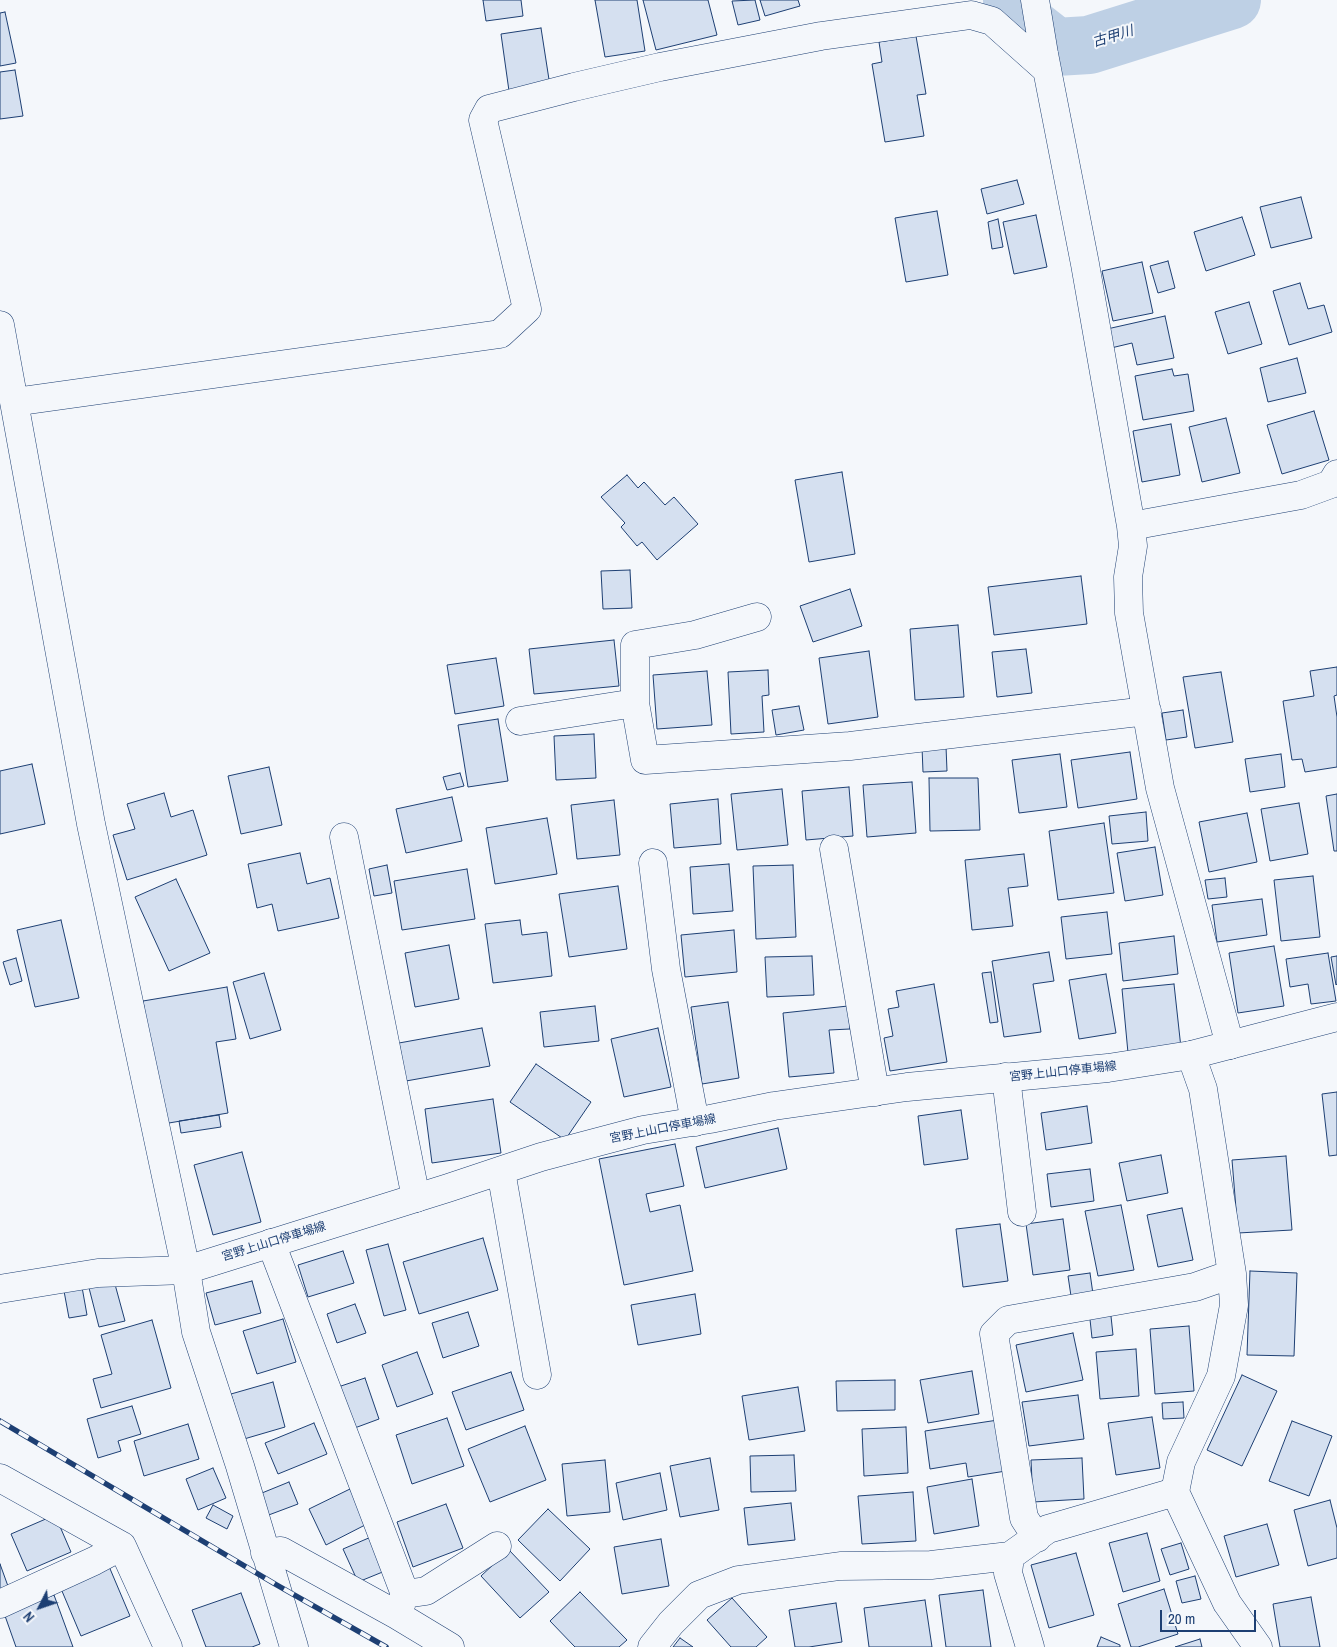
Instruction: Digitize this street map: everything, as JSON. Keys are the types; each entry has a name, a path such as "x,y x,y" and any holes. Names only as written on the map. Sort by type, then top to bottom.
{"street":[{"path":"1035,0 1085,264 1131,526 1133,546 1128,577 1129,613 1160,788 1230,1045"},
{"path":"14,402 500,334 527,309 483,120 489,109 679,63 821,36 971,15 992,21 1047,70"},
{"path":"0,325 91,824 186,1270 196,1332 240,1466 294,1647"},
{"path":"1131,526 1301,495 1331,484 1337,474"},
{"path":"757,617 695,635 635,645 635,703 645,760 850,746 1147,710"},
{"path":"520,721 635,703"},
{"path":"344,837 416,1198"},
{"path":"834,849 875,1092"},
{"path":"653,862 666,969 695,1122"},
{"name":"宮野上山口停車場線","path":"0,1289 98,1273 186,1270 541,1157 643,1130 695,1122 774,1106 875,1092 1108,1068 1191,1056 1337,1018"},
{"path":"1191,1056 1202,1089 1232,1274 1234,1305 1221,1376 1181,1462 1176,1492 1226,1603 1258,1647"},
{"path":"1006,1077 1022,1212"},
{"path":"501,1170 537,1375"},
{"path":"271,1243 401,1605"},
{"path":"1037,1538 1024,1518 994,1334 1008,1320 1195,1287 1232,1274"},
{"path":"0,1478 122,1546 168,1647"},
{"path":"652,1647 671,1623 699,1595 738,1580 840,1566 931,1565 1010,1556 1048,1529 1176,1492"},
{"path":"0,1604 94,1561 122,1546"},
{"path":"401,1605 497,1546"},
{"path":"266,1553 281,1551 401,1605 450,1647"},
{"path":"1010,1556 1008,1573 1030,1647"}],"building":[{"path":"483,0 521,0 523,16 486,21"},
{"path":"595,0 637,0 645,51 605,57"},
{"path":"643,0 708,0 717,35 656,50"},
{"path":"755,0 760,20 738,25 732,1"},
{"path":"760,0 798,0 800,6 765,16"},
{"path":"5,12 16,63 0,66 0,13"},
{"path":"541,28 550,86 509,91 501,34"},
{"path":"916,36 926,94 917,95 924,136 885,142 872,64 882,62 879,42"},
{"path":"15,70 23,116 0,119 0,72"},
{"path":"1017,180 1024,204 987,214 981,189"},
{"path":"1301,197 1312,238 1271,248 1260,207"},
{"path":"937,211 948,275 906,282 895,218"},
{"path":"1036,215 1047,267 1014,274 1003,222"},
{"path":"1242,217 1255,255 1206,271 1194,232"},
{"path":"998,219 1003,247 992,249 988,222"},
{"path":"1168,261 1175,288 1158,293 1150,266"},
{"path":"1142,262 1153,313 1113,321 1102,271"},
{"path":"1300,283 1308,309 1324,305 1332,332 1289,345 1273,291"},
{"path":"1249,302 1262,344 1228,354 1215,312"},
{"path":"1165,316 1174,358 1137,365 1132,343 1111,348 1107,329"},
{"path":"1297,358 1306,393 1268,402 1260,368"},
{"path":"1172,369 1174,376 1188,374 1194,411 1143,420 1135,376"},
{"path":"1314,411 1329,460 1282,474 1267,425"},
{"path":"1226,418 1240,473 1202,482 1189,427"},
{"path":"1171,424 1180,475 1142,482 1133,431"},
{"path":"842,472 855,554 809,562 795,480"},
{"path":"627,475 638,488 644,482 665,505 674,497 698,524 657,560 642,542 637,546 621,527 625,523 601,497"},
{"path":"630,570 632,608 603,609 601,571"},
{"path":"1081,576 1087,624 994,635 988,587"},
{"path":"850,589 862,626 813,642 800,606"},
{"path":"958,625 964,697 915,700 910,629"},
{"path":"614,640 619,686 534,694 529,649"},
{"path":"1026,649 1032,693 997,697 992,652"},
{"path":"869,651 878,717 828,724 819,658"},
{"path":"496,658 504,706 455,714 447,665"},
{"path":"1337,667 1337,695 1334,696 1337,717 1337,767 1305,772 1302,759 1292,760 1283,701 1314,696 1310,671"},
{"path":"768,670 769,695 762,696 764,732 731,734 728,672"},
{"path":"707,671 712,725 657,729 653,675"},
{"path":"1221,672 1233,742 1195,748 1183,677"},
{"path":"799,706 804,730 776,735 772,710"},
{"path":"1183,710 1187,737 1166,740 1162,713"},
{"path":"498,719 508,781 468,787 458,725"},
{"path":"594,734 596,778 556,780 554,736"},
{"path":"946,746 947,771 923,772 922,747"},
{"path":"1130,752 1137,799 1078,808 1071,760"},
{"path":"1060,754 1067,807 1019,813 1012,760"},
{"path":"1281,754 1285,787 1250,792 1245,759"},
{"path":"32,764 45,824 0,834 0,771"},
{"path":"269,767 282,825 241,834 228,776"},
{"path":"460,773 464,786 447,790 443,777"},
{"path":"929,778 978,778 980,830 930,831"},
{"path":"912,782 916,833 867,837 863,785"},
{"path":"849,787 853,836 806,840 802,791"},
{"path":"782,789 788,845 737,850 731,794"},
{"path":"164,793 171,817 193,810 207,855 127,880 113,835 135,829 127,804"},
{"path":"1337,794 1337,851 1334,851 1326,796"},
{"path":"452,797 462,841 406,853 396,809"},
{"path":"718,799 721,844 674,848 670,804"},
{"path":"614,800 620,855 577,859 571,805"},
{"path":"1299,803 1308,854 1270,861 1261,809"},
{"path":"1146,812 1148,841 1112,844 1109,816"},
{"path":"1247,813 1257,862 1209,872 1199,822"},
{"path":"547,818 557,874 495,884 486,828"},
{"path":"1104,823 1114,893 1058,900 1049,831"},
{"path":"1155,847 1163,895 1125,901 1117,853"},
{"path":"300,853 307,884 330,878 339,918 278,931 272,904 257,908 248,864"},
{"path":"1024,854 1028,886 1008,888 1013,926 972,930 965,860"},
{"path":"729,864 733,911 693,914 690,867"},
{"path":"387,865 392,893 374,896 369,869"},
{"path":"793,865 796,937 756,939 753,866"},
{"path":"467,869 475,919 402,930 394,881"},
{"path":"1313,876 1320,937 1281,941 1274,880"},
{"path":"1225,878 1227,897 1208,899 1205,880"},
{"path":"176,879 210,953 169,971 135,897"},
{"path":"618,886 627,949 569,957 559,894"},
{"path":"1262,899 1267,935 1217,942 1212,905"},
{"path":"1107,912 1112,954 1066,959 1061,917"},
{"path":"61,920 79,998 35,1007 17,930"},
{"path":"520,920 522,935 547,932 552,976 493,983 485,924"},
{"path":"734,930 737,972 685,977 681,935"},
{"path":"1174,936 1178,974 1123,981 1119,943"},
{"path":"449,945 459,999 415,1007 405,953"},
{"path":"1274,946 1284,1006 1238,1013 1229,953"},
{"path":"1049,952 1054,981 1033,984 1041,1032 1004,1037 992,961"},
{"path":"1328,953 1336,1001 1311,1004 1308,984 1290,987 1286,959"},
{"path":"812,956 814,995 767,997 765,957"},
{"path":"1337,956 1337,984 1336,985 1331,957"},
{"path":"16,958 22,981 10,985 3,962"},
{"path":"991,972 998,1022 990,1023 982,973"},
{"path":"264,973 281,1030 250,1039 233,982"},
{"path":"1106,974 1116,1033 1079,1039 1069,980"},
{"path":"934,984 947,1062 890,1071 884,1038 893,1036 888,1009 899,1007 896,991"},
{"path":"1174,984 1181,1048 1128,1053 1122,989"},
{"path":"227,987 236,1039 216,1042 228,1113 163,1124 143,1001"},
{"path":"728,1002 739,1078 702,1084 691,1007"},
{"path":"595,1006 599,1041 544,1047 540,1012"},
{"path":"848,1006 850,1029 829,1030 834,1073 789,1077 783,1013"},
{"path":"482,1028 490,1066 406,1081 399,1043"},
{"path":"658,1028 671,1087 624,1097 611,1039"},
{"path":"536,1064 591,1102 565,1140 510,1102"},
{"path":"1337,1092 1337,1155 1329,1156 1322,1094"},
{"path":"493,1099 501,1153 432,1163 425,1109"},
{"path":"1087,1106 1092,1143 1046,1150 1041,1113"},
{"path":"961,1110 968,1159 924,1165 918,1116"},
{"path":"219,1115 221,1127 181,1133 179,1121"},
{"path":"778,1128 787,1169 705,1188 696,1147"},
{"path":"675,1144 684,1186 646,1194 650,1212 680,1205 693,1271 624,1285 599,1159"},
{"path":"242,1152 261,1222 213,1235 194,1165"},
{"path":"1161,1155 1168,1193 1127,1201 1119,1163"},
{"path":"1286,1156 1292,1230 1238,1233 1232,1160"},
{"path":"1090,1169 1094,1201 1051,1207 1047,1174"},
{"path":"1121,1205 1134,1270 1098,1276 1085,1211"},
{"path":"1182,1208 1193,1260 1158,1267 1147,1215"},
{"path":"1063,1219 1070,1270 1033,1275 1026,1224"},
{"path":"1000,1224 1008,1281 963,1287 956,1229"},
{"path":"483,1238 498,1290 419,1314 403,1262"},
{"path":"388,1244 406,1310 384,1316 366,1250"},
{"path":"343,1251 354,1283 308,1297 298,1265"},
{"path":"1250,1271 1297,1273 1294,1356 1247,1355"},
{"path":"1090,1273 1093,1294 1071,1296 1068,1276"},
{"path":"113,1277 125,1321 99,1327 88,1284"},
{"path":"252,1281 261,1313 215,1325 206,1293"},
{"path":"82,1287 87,1315 69,1318 64,1291"},
{"path":"695,1294 701,1334 638,1345 631,1305"},
{"path":"355,1304 366,1333 337,1343 327,1314"},
{"path":"1110,1307 1113,1335 1092,1338 1089,1310"},
{"path":"468,1312 479,1346 443,1358 432,1323"},
{"path":"283,1319 296,1362 257,1374 243,1331"},
{"path":"152,1320 171,1388 101,1408 93,1379 112,1374 101,1335"},
{"path":"1189,1326 1194,1391 1155,1394 1150,1329"},
{"path":"1073,1333 1083,1380 1026,1392 1016,1345"},
{"path":"1136,1349 1139,1396 1100,1399 1096,1352"},
{"path":"417,1352 433,1394 397,1407 382,1365"},
{"path":"972,1371 979,1414 928,1423 920,1380"},
{"path":"511,1372 524,1410 466,1430 452,1392"},
{"path":"1242,1375 1277,1391 1242,1466 1207,1450"},
{"path":"365,1378 379,1419 352,1429 338,1387"},
{"path":"895,1380 895,1410 837,1411 836,1381"},
{"path":"273,1382 285,1427 244,1439 231,1394"},
{"path":"798,1387 805,1431 749,1440 742,1396"},
{"path":"1078,1395 1084,1439 1029,1446 1022,1402"},
{"path":"1183,1402 1184,1418 1163,1419 1162,1403"},
{"path":"132,1406 141,1434 118,1441 121,1451 98,1458 87,1419"},
{"path":"1152,1417 1160,1468 1116,1475 1108,1423"},
{"path":"447,1418 464,1466 412,1484 396,1435"},
{"path":"998,1420 1006,1471 968,1477 966,1463 930,1469 925,1431"},
{"path":"1292,1421 1332,1436 1309,1496 1269,1481"},
{"path":"314,1423 327,1454 278,1474 265,1443"},
{"path":"188,1424 199,1459 144,1476 134,1441"},
{"path":"525,1426 546,1480 490,1502 468,1449"},
{"path":"906,1427 908,1473 864,1476 862,1429"},
{"path":"794,1455 796,1491 751,1492 750,1456"},
{"path":"710,1458 719,1510 680,1517 670,1466"},
{"path":"1082,1458 1084,1499 1033,1502 1031,1460"},
{"path":"605,1460 610,1512 567,1516 562,1464"},
{"path":"213,1468 226,1498 198,1510 186,1479"},
{"path":"660,1473 667,1510 623,1520 616,1483"},
{"path":"972,1479 979,1526 934,1534 927,1487"},
{"path":"289,1482 298,1504 266,1516 257,1495"},
{"path":"350,1489 367,1524 326,1545 309,1509"},
{"path":"913,1492 916,1541 862,1544 858,1496"},
{"path":"1330,1500 1337,1528 1337,1558 1308,1566 1294,1510"},
{"path":"791,1503 795,1540 748,1545 744,1508"},
{"path":"446,1504 463,1548 413,1567 397,1522"},
{"path":"213,1505 233,1516 227,1529 206,1518"},
{"path":"548,1509 590,1549 560,1581 518,1540"},
{"path":"55,1515 71,1552 27,1571 11,1534"},
{"path":"1267,1524 1279,1565 1236,1577 1224,1536"},
{"path":"1147,1533 1160,1581 1123,1592 1109,1543"},
{"path":"371,1537 385,1571 358,1582 343,1549"},
{"path":"661,1539 669,1586 622,1594 614,1547"},
{"path":"1181,1543 1189,1569 1170,1575 1161,1549"},
{"path":"509,1550 549,1592 520,1618 481,1576"},
{"path":"1076,1553 1094,1615 1049,1628 1031,1565"},
{"path":"0,1564 9,1589 0,1592"},
{"path":"108,1564 130,1616 81,1636 59,1584"},
{"path":"1195,1576 1201,1599 1182,1603 1176,1581"},
{"path":"1164,1589 1178,1634 1138,1647 1131,1647 1118,1604"},
{"path":"983,1590 991,1647 946,1647 939,1595"},
{"path":"580,1592 627,1640 619,1647 575,1647 550,1621"},
{"path":"241,1593 260,1644 252,1647 206,1647 192,1610"},
{"path":"54,1595 73,1647 16,1647 4,1613"},
{"path":"1311,1597 1320,1647 1280,1647 1273,1604"},
{"path":"732,1598 767,1637 756,1647 731,1647 707,1620"},
{"path":"925,1600 932,1647 869,1647 864,1608"},
{"path":"836,1603 842,1642 795,1647 789,1610"},
{"path":"1101,1637 1120,1645 1120,1647 1097,1647"},
{"path":"680,1638 693,1647 673,1647"},
{"path":"1200,1639 1202,1647 1175,1647"}],"waterway":[{"name":"古甲川","path":"1012,0 1015,15 1056,47 1089,45 1232,0"}],"railway":[{"path":"0,1421 275,1584 386,1647"}]}
